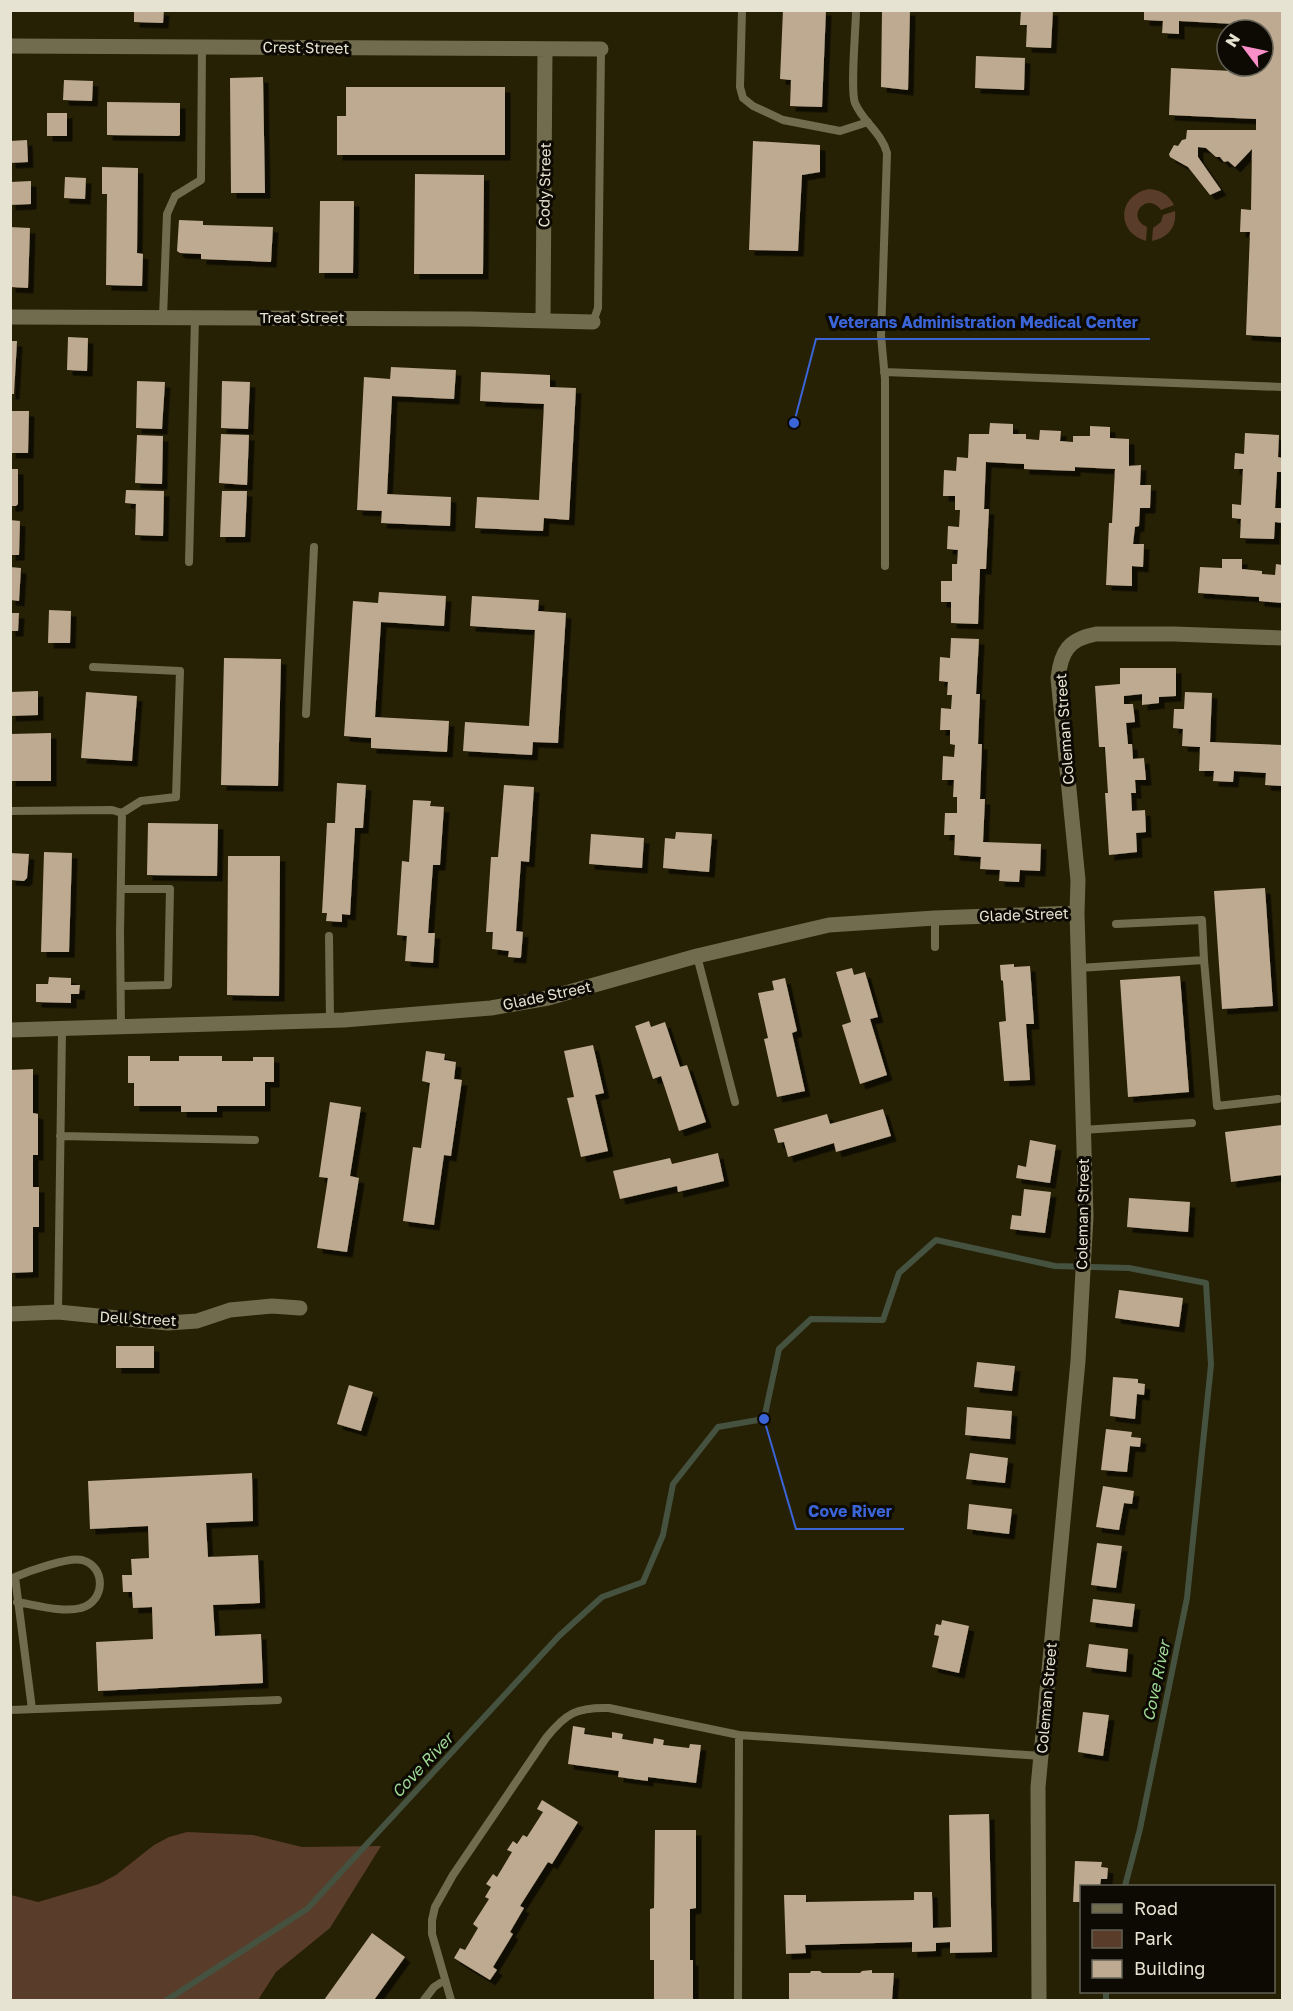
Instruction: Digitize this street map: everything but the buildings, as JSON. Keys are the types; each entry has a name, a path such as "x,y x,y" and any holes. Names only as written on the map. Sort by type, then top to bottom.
{"street":[{"name":"Crest Street","path":"10,46 601,50"},
{"name":"Cody Street","path":"543,320 545,50"},
{"name":"Treat Street","path":"10,317 593,322"},
{"name":"Coleman Street","path":"1039,2001 1038,1797 1078,1361 1086,1216 1082,1130 1078,880 1058,678 1060,665 1064,652 1072,643 1084,636 1096,634 1182,634 1282,638"},
{"name":"Glade Street","path":"10,1030 330,1020 502,1006 578,991 697,956 829,925 935,918 1077,913"},
{"name":"Dell Street","path":"10,1314 58,1312 168,1323 197,1321 230,1310 272,1306 300,1308"}],"lane":[{"path":"742,10 740,87 743,98 765,113 783,120 840,131 868,122"},
{"path":"856,10 853,97 857,107 883,141 887,153 880,336 884,372 885,566"},
{"path":"163,317 167,214 175,196 201,180 202,47"},
{"path":"593,322 598,308 601,50"},
{"path":"189,562 195,318"},
{"path":"884,372 1282,387"},
{"path":"306,714 314,547"},
{"path":"10,811 112,810 122,813 141,801 176,797 180,671 93,667"},
{"path":"121,1027 122,813"},
{"path":"121,889 170,889 168,985 121,986"},
{"path":"935,918 935,947"},
{"path":"1116,924 1202,920 1217,1106 1278,1099"},
{"path":"328,936 330,1020"},
{"path":"697,956 735,1102"},
{"path":"1079,968 1204,960"},
{"path":"58,1312 62,1029"},
{"path":"1082,1130 1192,1123"},
{"path":"60,1136 255,1140"},
{"path":"17,1602 68,1610 80,1609 90,1604 98,1594 100,1580 97,1570 82,1560 71,1560 35,1569 15,1578 13,1587 32,1709"},
{"path":"10,1710 278,1701"},
{"path":"451,2001 432,1934 435,1907 453,1875 546,1738 560,1720 574,1712 590,1707 609,1708 739,1735 1042,1756"},
{"path":"738,2001 739,1735"},
{"path":"424,2001 434,1987 445,1980"}],"green space":[{"path":"1149,189 1164,194 1174,205 1161,210 1149,203 1140,208 1138,218 1147,227 1146,241 1129,230 1124,214 1131,198"},
{"path":"1175,211 1173,227 1170,231 1158,240 1152,241 1153,228 1161,222 1163,215"},
{"path":"187,1832 253,1835 302,1847 381,1846 330,1928 276,1972 258,2000 11,2000 11,1895 38,1902 99,1884 116,1875 154,1845 169,1837"}],"waterway":[{"name":"Cove River","path":"167,2000 307,1909 559,1636 602,1597 643,1582 663,1535 673,1484 718,1427 764,1419 779,1349 811,1319 883,1320 899,1273 936,1240 1055,1266 1129,1268 1206,1283 1211,1365 1187,1598 1140,1829 1125,1885"},
{"name":"Cove River","path":"1106,1993 1106,2000"}],"place":[{"name":"Veterans Administration Medical Center","path":"794,423"},
{"name":"Cove River","path":"764,1419"}]}
